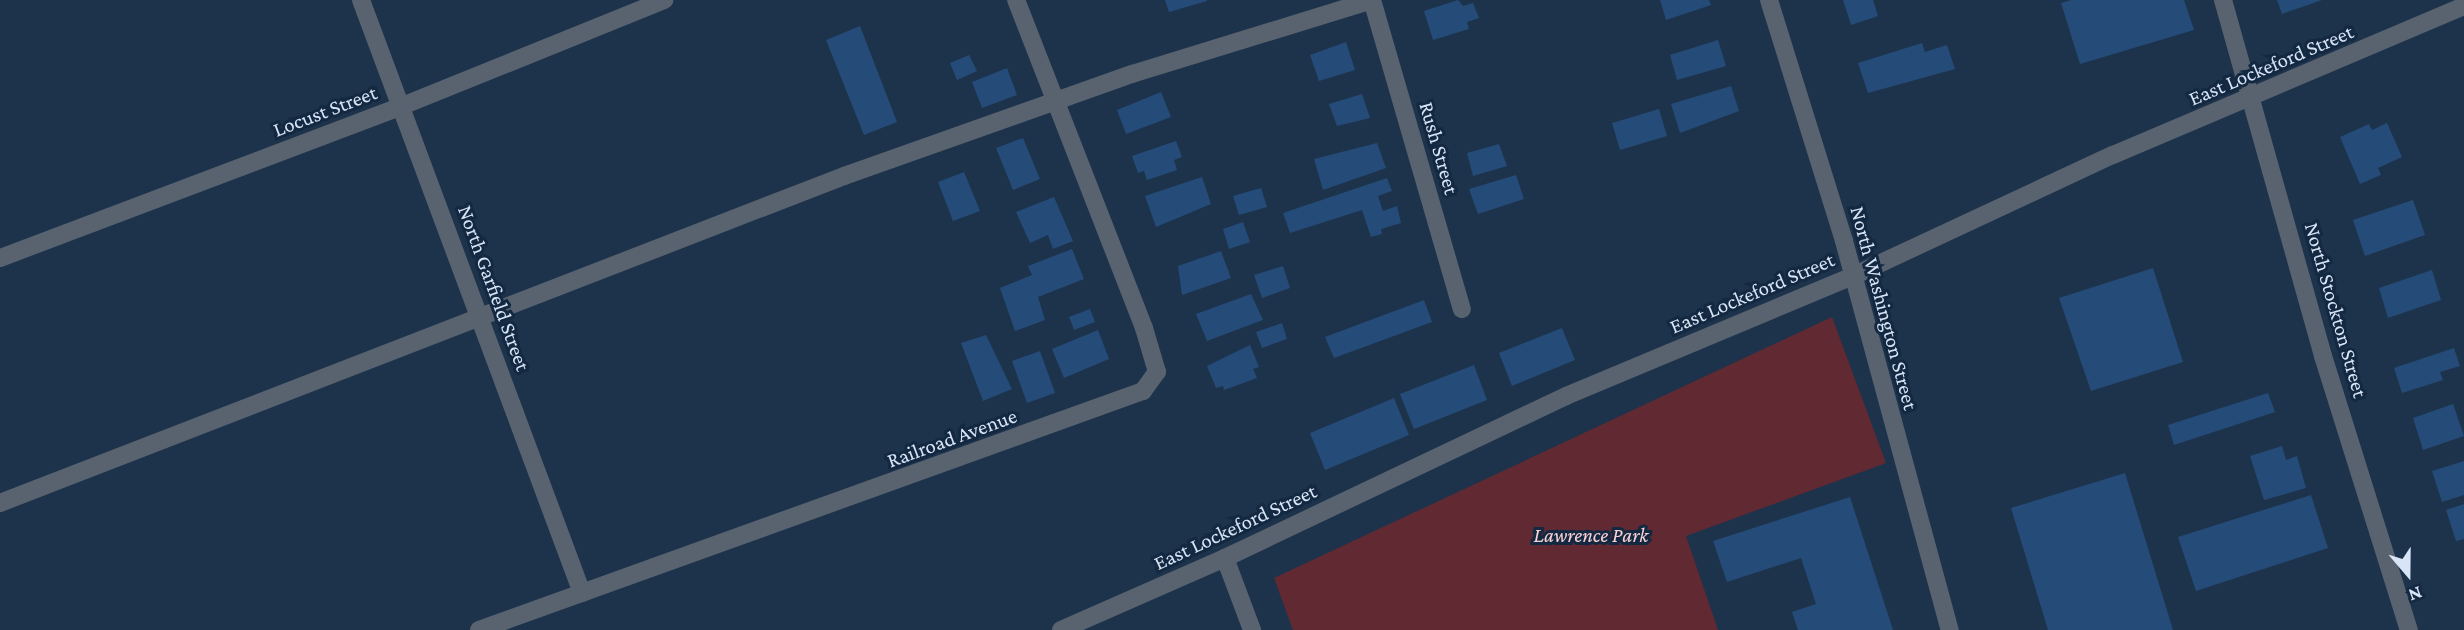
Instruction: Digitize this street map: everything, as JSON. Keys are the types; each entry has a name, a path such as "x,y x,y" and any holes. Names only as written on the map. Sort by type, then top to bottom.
{"street":[{"name":"North Garfield Street","path":"361,0 582,593"},
{"name":"Locust Street","path":"0,258 402,106 664,0"},
{"path":"1016,0 1053,101"},
{"path":"0,503 844,176 1053,101 1372,0"},
{"name":"Rush Street","path":"1372,0 1462,309"},
{"name":"North Washington Street","path":"1769,0 1853,275 1950,630"},
{"name":"North Stockton Street","path":"2223,0 2254,99 2323,356 2409,630"},
{"name":"East Lockeford Street","path":"1061,630 1225,558 1566,396 1853,275 2113,155 2254,99 2464,6"},
{"name":"Railroad Avenue","path":"479,630 1143,391 1157,372 1144,328 1053,101"},
{"path":"1225,558 1252,630"}],"green space":[{"name":"Lawrence Park","path":"1832,317 1886,463 1686,536 1718,630 1293,630 1274,578"}],"building":[{"path":"1165,0 1207,0 1207,1 1169,12"},
{"path":"1458,0 1463,6 1473,3 1479,18 1467,22 1469,29 1433,40 1424,11"},
{"path":"1660,0 1709,0 1711,5 1666,20"},
{"path":"1843,0 1873,0 1878,16 1851,25"},
{"path":"2071,0 2184,0 2194,30 2080,64 2061,3"},
{"path":"2277,0 2322,0 2282,14"},
{"path":"860,26 897,122 864,135 826,40"},
{"path":"1718,40 1726,66 1677,80 1670,55"},
{"path":"1346,42 1355,70 1319,81 1310,55"},
{"path":"1922,43 1925,52 1947,45 1955,69 1868,93 1858,63"},
{"path":"969,55 977,71 957,80 950,63"},
{"path":"1007,68 1017,95 982,108 972,82"},
{"path":"1731,86 1739,111 1680,133 1671,104"},
{"path":"1161,92 1171,117 1126,134 1117,110"},
{"path":"1362,94 1370,118 1337,126 1329,104"},
{"path":"1659,109 1667,136 1620,150 1612,123"},
{"path":"2387,123 2402,157 2378,168 2381,175 2360,184 2340,137 2369,124 2372,130"},
{"path":"1023,138 1040,179 1013,190 996,148"},
{"path":"1176,141 1182,157 1174,160 1177,170 1147,180 1144,171 1138,173 1132,156"},
{"path":"1377,143 1386,168 1323,190 1314,159"},
{"path":"1499,144 1507,166 1473,176 1467,153"},
{"path":"964,172 980,211 953,221 938,182"},
{"path":"1516,175 1524,199 1478,214 1469,189"},
{"path":"1202,177 1211,204 1156,227 1145,196"},
{"path":"1387,178 1392,191 1378,196 1383,211 1397,206 1401,223 1381,229 1382,234 1371,237 1362,210 1290,233 1283,213"},
{"path":"1261,188 1267,207 1239,215 1233,196"},
{"path":"1054,197 1073,241 1053,249 1048,235 1030,243 1016,212"},
{"path":"2413,200 2425,235 2365,256 2353,220"},
{"path":"1243,222 1250,242 1229,249 1223,229"},
{"path":"1072,249 1084,279 1038,297 1045,320 1015,331 1000,288 1032,275 1028,266"},
{"path":"1221,251 1231,278 1182,295 1178,266"},
{"path":"1283,266 1290,288 1262,298 1254,275"},
{"path":"2153,268 2183,362 2091,391 2059,298"},
{"path":"2432,270 2441,300 2388,318 2379,288"},
{"path":"1251,294 1263,320 1207,341 1196,314"},
{"path":"1424,300 1432,322 1334,358 1325,337"},
{"path":"1090,309 1095,322 1074,330 1069,317"},
{"path":"1282,323 1287,339 1262,348 1256,332"},
{"path":"1562,328 1575,360 1512,386 1499,353"},
{"path":"1098,330 1109,359 1064,378 1052,349"},
{"path":"986,335 1012,389 983,401 961,343"},
{"path":"1250,345 1259,367 1253,369 1257,378 1224,390 1223,386 1216,388 1207,366"},
{"path":"2454,348 2460,366 2440,372 2443,380 2402,393 2394,368"},
{"path":"1040,351 1055,393 1027,403 1012,361"},
{"path":"1474,365 1487,400 1414,429 1400,394"},
{"path":"2268,393 2275,412 2174,445 2168,425"},
{"path":"1394,398 1409,435 1325,470 1310,433"},
{"path":"2453,404 2464,436 2423,450 2413,418"},
{"path":"2282,446 2286,460 2297,456 2306,488 2264,500 2250,456"},
{"path":"2464,461 2464,495 2442,502 2432,471"},
{"path":"2125,473 2173,630 2048,630 2011,508"},
{"path":"2311,495 2328,548 2196,591 2178,537"},
{"path":"1850,497 1893,630 1798,630 1792,612 1816,604 1801,558 1727,582 1713,541"},
{"path":"2464,504 2464,539 2456,541 2446,510"}]}
